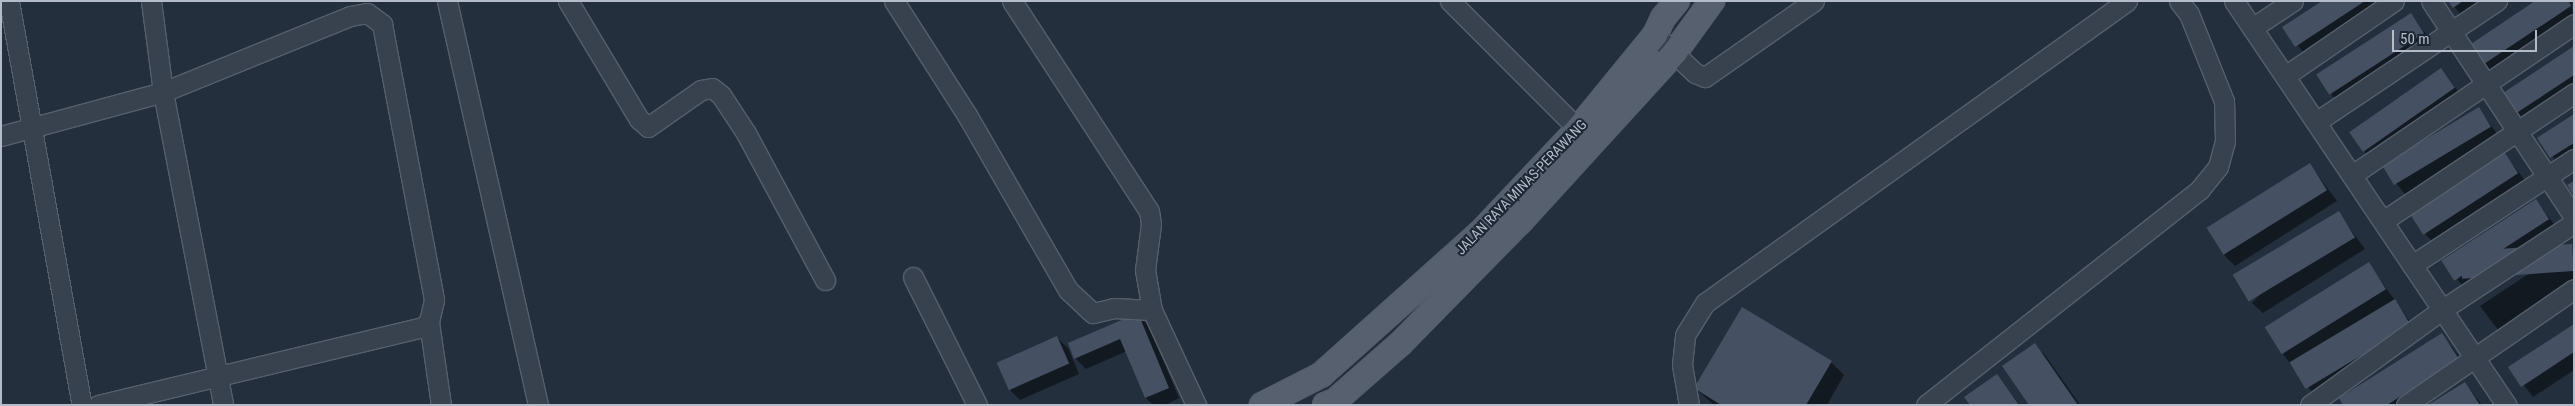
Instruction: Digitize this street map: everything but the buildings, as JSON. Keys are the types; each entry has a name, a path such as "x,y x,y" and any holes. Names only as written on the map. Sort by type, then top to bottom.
{"main road":[{"name":"JALAN RAYA MINAS-PERAWANG","path":"1262,405 1322,375 1480,233 1578,129 1655,35 1662,18 1677,1"},
{"name":"JALAN RAYA MINAS-PERAWANG","path":"1330,403 1401,343 1520,222 1675,52 1712,1"},
{"path":"1322,375 1330,403"}],"street":[{"path":"9,1 82,405"},
{"path":"151,1 163,92 223,405"},
{"path":"447,1 538,405"},
{"path":"568,1 639,119 648,127 702,90 712,88 721,95 746,133 824,280"},
{"path":"894,1 967,115 1068,290 1093,313 1114,308 1152,310"},
{"path":"1012,1 1150,212 1151,224 1145,270 1152,310 1196,405"},
{"path":"1450,1 1578,129"},
{"path":"1655,35 1695,73 1710,75 1814,1"},
{"path":"1688,405 1682,365 1685,335 1706,303 2127,1"},
{"path":"1926,405 2200,188 2218,167 2225,141 2224,101 2189,14 2179,1"},
{"path":"2234,1 2506,404"},
{"path":"2252,28 2294,1"},
{"path":"2285,76 2394,1"},
{"path":"2431,1 2450,35 2574,217"},
{"path":"2316,122 2450,35 2497,1"},
{"path":"1,136 163,92 350,16 366,7 382,24 434,300 429,322 441,405"},
{"path":"2352,175 2574,24"},
{"path":"2383,221 2574,93"},
{"path":"2412,265 2574,159"},
{"path":"2314,404 2442,309 2574,223"},
{"path":"913,278 977,405"},
{"path":"2406,405 2574,289"},
{"path":"98,405 423,327 429,322"}]}
